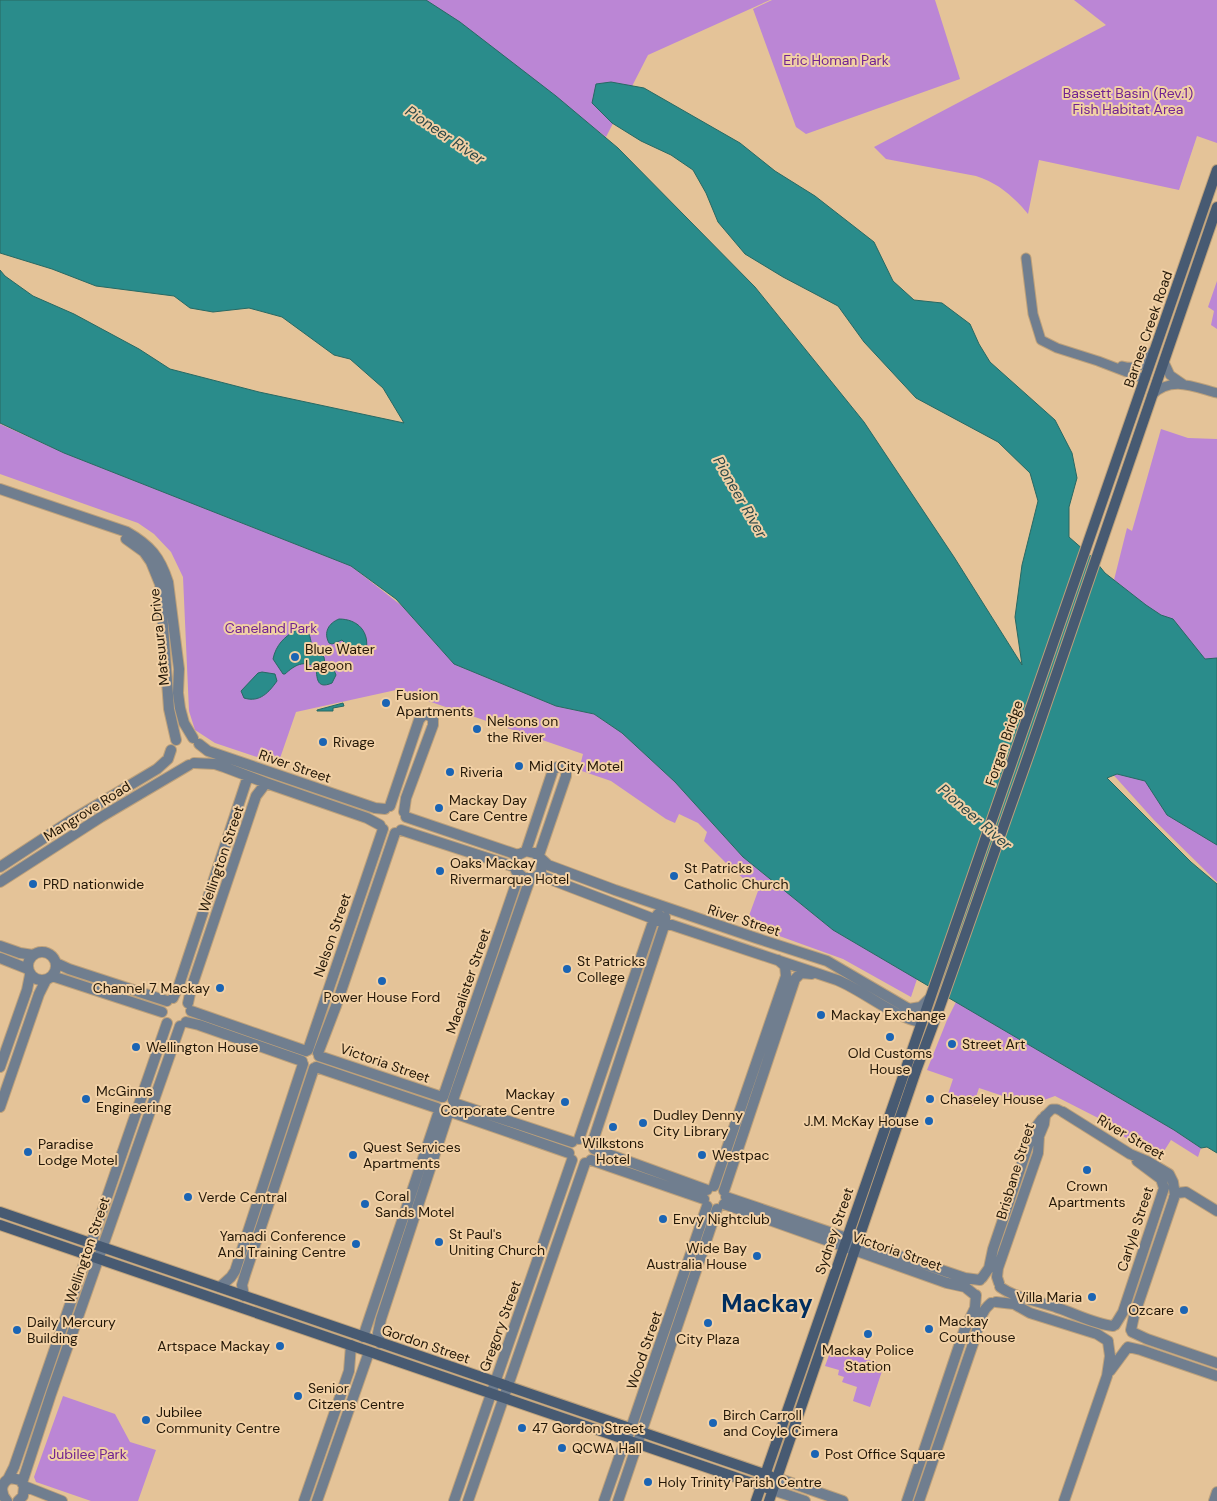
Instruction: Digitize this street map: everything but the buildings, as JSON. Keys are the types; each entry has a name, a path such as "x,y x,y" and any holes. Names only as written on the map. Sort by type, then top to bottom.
{"main road":[{"name":"Barnes Creek Road","path":"1104,497 1217,170"},
{"path":"1183,268 1197,242 1217,186"},
{"name":"Barnes Creek Road","path":"1116,502 1217,207"},
{"path":"1145,379 1154,373 1183,289 1196,268"},
{"name":"Forgan Bridge","path":"930,998 1104,497"},
{"name":"Forgan Bridge","path":"941,1006 1116,502"},
{"name":"Sydney Street","path":"769,1501 904,1070 930,998"},
{"path":"921,1022 932,1018 941,1006"},
{"name":"Sydney Street","path":"756,1501 850,1244 941,1006"},
{"path":"904,1070 917,1068"},
{"name":"Gordon Street","path":"0,1212 777,1478"},
{"name":"Gordon Street","path":"0,1225 773,1490"},
{"path":"314,1320 327,1329 360,1341 369,1352"},
{"path":"363,1337 370,1346 395,1356 407,1365"}],"street":[{"path":"1026,258 1033,314 1041,340 1057,348 1130,368 1146,361 1157,343"},
{"path":"1098,360 1145,379"},
{"path":"1164,362 1172,377 1183,384 1217,393"},
{"path":"1152,395 1166,385 1183,384"},
{"name":"Matsuura Drive","path":"0,489 127,532 142,540 150,548 164,569 168,582 179,669 178,694 181,715 196,741"},
{"name":"Matsuura Drive","path":"0,495 120,536 138,547 152,562 160,584 169,710 176,740"},
{"path":"398,832 405,824 406,798 433,725 433,720 428,715 422,715 419,720 387,808 380,816 381,827 391,833 398,832 517,871 524,878 534,877 542,868 540,857 566,776 566,771 562,767 557,767 553,770 541,810 522,853 515,863 517,871"},
{"path":"184,736 196,741 199,756 191,764 180,764 173,759 171,750 176,740 184,736"},
{"name":"River Street","path":"196,741 208,751 375,808 387,808"},
{"name":"Mangrove Road","path":"0,867 70,821 157,769 168,759 171,750"},
{"name":"River Street","path":"191,764 214,764 367,818 381,827"},
{"name":"Mangrove Road","path":"0,882 101,817 191,764"},
{"name":"Wellington Street","path":"170,999 179,985 248,776"},
{"name":"Wellington Street","path":"189,1007 191,989 256,796 266,783"},
{"path":"387,808 398,807 405,814 522,853 531,851 540,857"},
{"path":"541,810 553,815"},
{"name":"Nelson Street","path":"220,1287 231,1277 234,1271 309,1056 381,827"},
{"name":"Nelson Street","path":"309,1056 336,1006 398,832"},
{"name":"River Street","path":"540,857 548,865 664,908 832,963 909,1009 921,1007 930,998"},
{"name":"Macalister Street","path":"380,1343 378,1333 381,1319 517,871"},
{"name":"River Street","path":"534,877 818,974 852,987 905,1018 921,1022"},
{"name":"Macalister Street","path":"363,1337 446,1105 534,877"},
{"path":"576,1140 646,940 654,919 664,908"},
{"name":"Gregory Street","path":"468,1501 590,1154 666,923 664,908"},
{"path":"646,940 654,938 659,943"},
{"path":"0,946 33,955"},
{"path":"0,1067 27,990 28,961 39,952 48,953 54,958 56,970 39,994 0,1107"},
{"path":"805,954 816,963 829,968 826,973 818,974"},
{"path":"0,958 29,972 38,980 49,978 162,1012"},
{"name":"Wood Street","path":"618,1501 637,1444 636,1430 770,1038 786,974 784,965 776,959"},
{"path":"56,963 69,969 170,999 181,998 189,1007 183,1024 171,1025 162,1016 162,1012 170,999"},
{"name":"Wood Street","path":"770,1038 796,977 802,973 818,974"},
{"name":"Victoria Street","path":"189,1007 309,1056 446,1105 570,1156 578,1164 590,1154"},
{"name":"Wellington Street","path":"3,1498 1,1485 14,1467 167,1023"},
{"name":"Wellington Street","path":"18,1501 23,1496 23,1484 51,1394 183,1024"},
{"name":"Victoria Street","path":"183,1024 199,1025 309,1056"},
{"name":"Victoria Street","path":"309,1056 308,1068 315,1067 446,1105 576,1140 586,1140 590,1154"},
{"path":"244,1296 242,1284 315,1067"},
{"name":"River Street","path":"1044,1117 1052,1109 1057,1109 1130,1154 1147,1161 1170,1175 1174,1184 1174,1199"},
{"name":"Brisbane Street","path":"999,1285 998,1268 1033,1168 1034,1129 1044,1117"},
{"name":"Gregory Street","path":"454,1501 494,1382 558,1204 576,1140"},
{"name":"Brisbane Street","path":"981,1279 989,1268 993,1249 1033,1147"},
{"name":"Victoria Street","path":"590,1154 850,1244 965,1278 981,1279"},
{"name":"Carlyle Street","path":"1114,1326 1123,1312 1164,1188 1163,1182 1130,1154"},
{"path":"1162,1197 1165,1194 1169,1194 1174,1199 1177,1193 1186,1192 1217,1211"},
{"name":"Carlyle Street","path":"1131,1331 1134,1316 1174,1199"},
{"name":"Victoria Street","path":"850,1244 948,1283 962,1286 975,1295"},
{"path":"234,1271 237,1277 240,1278 245,1275"},
{"path":"907,1501 964,1331 974,1309 975,1286 981,1279 993,1279 1017,1296 1043,1303 1098,1324 1114,1326 1122,1324 1146,1339 1217,1363"},
{"path":"919,1501 981,1316 984,1310 1000,1297 999,1285"},
{"path":"975,1295 981,1301 1014,1304 1030,1313 1097,1334 1116,1349 1127,1347 1141,1350 1217,1376"},
{"path":"371,1316 373,1323 376,1324 381,1319"},
{"path":"1064,1501 1107,1376 1110,1356 1108,1332 1114,1326"},
{"path":"1107,1376 1117,1359 1133,1339 1131,1331"},
{"path":"304,1501 349,1371 351,1345"},
{"path":"317,1501 369,1352"},
{"path":"349,1371 356,1365 361,1369 361,1375"},
{"name":"Wood Street","path":"604,1501 626,1440 636,1430"},
{"name":"Gordon Street","path":"777,1478 843,1501"},
{"path":"5,1479 18,1479 23,1484 62,1501"},
{"name":"Gordon Street","path":"773,1490 805,1501"},
{"path":"1214,1501 1217,1492"}],"green space":[{"path":"423,0 770,0 648,55 606,137"},
{"name":"Eric Homan Park","path":"772,0 935,0 960,79 806,134 796,127 753,9"},
{"name":"Bassett Basin (Rev.1) Fish Habitat Area","path":"1074,0 1217,0 1217,143 1197,136 1179,190 1039,160 1028,214 1017,201 991,182 976,176 886,159 874,147 1106,25"},
{"path":"1217,281 1217,329 1211,325 1214,311 1208,307"},
{"name":"Caneland Park","path":"0,424 64,453 351,566 402,606 454,664 556,706 594,714 622,733 675,782 743,857 833,930 917,979 911,997 843,959 746,924 758,891 704,841 707,832 698,823 679,814 675,823 666,819 611,781 579,770 583,754 396,690 296,712 278,764 215,743 195,730 189,711 183,577 171,552 154,534 138,523 0,474"},
{"path":"1161,429 1188,438 1217,439 1217,882 1154,820 1092,751 1123,587 1114,580 1127,528 1132,531"},
{"path":"956,1002 1174,1130 1201,1148 1198,1157 1171,1140 1159,1159 1123,1136 1104,1121 1055,1096 1030,1105 979,1088 973,1106 947,1097 953,1079 927,1070"},
{"path":"832,1347 884,1365 870,1407 853,1401 857,1387 842,1382 844,1377 838,1375 839,1370 825,1366"},
{"name":"Jubilee Park","path":"63,1396 115,1414 130,1442 156,1450 138,1501 91,1501 36,1482 34,1477"}],"water":[{"name":"Pioneer River","path":"0,0 426,0 460,22 556,96 618,148 755,287 864,422 954,557 1022,665 1015,617 1022,565 1038,501 1030,473 998,442 916,398 864,342 838,306 783,277 745,254 718,222 706,193 693,170 671,155 641,141 612,123 592,103 596,84 611,82 644,88 740,143 775,171 815,196 874,242 893,281 914,300 942,303 970,324 990,362 1055,420 1072,453 1077,478 1069,507 1069,537 1093,558 1105,573 1146,605 1161,615 1173,619 1205,659 1217,658 1217,845 1167,815 1145,781 1117,774 1107,778 1191,862 1217,884 1217,1153 1207,1147 1201,1148 1174,1130 833,930 743,857 675,782 622,733 594,714 556,706 454,664 396,599 351,566 64,453 0,423 0,270 5,276 33,296 74,314 139,349 170,369 259,392 404,423 383,388 350,359 334,355 282,317 249,308 213,312 190,308 174,296 96,286 52,269 0,253"},
{"path":"339,619 352,621 361,628 366,638 366,651 360,652 356,646 346,649 345,643 342,640 332,644 329,643 327,639 328,628"},
{"path":"296,630 306,631 310,635 314,649 324,657 325,664 334,670 336,675 332,683 327,685 320,684 317,678 316,667 307,664 299,664 283,674 273,659 274,654 281,642"},
{"path":"258,673 275,674 277,681 264,696 255,699 244,698 241,691"},
{"path":"343,703 344,706 333,708 333,711 317,711 317,710"}],"place":[{"name":"Blue Water Lagoon","path":"295,657"},
{"name":"Fusion Apartments","path":"386,703"},
{"name":"Nelsons on the River","path":"477,729"},
{"name":"Rivage","path":"323,742"},
{"name":"Mid City Motel","path":"519,766"},
{"name":"Riveria","path":"450,772"},
{"name":"Mackay Day Care Centre","path":"439,808"},
{"name":"Oaks Mackay Rivermarque Hotel","path":"440,871"},
{"name":"St Patricks Catholic Church","path":"674,876"},
{"name":"PRD nationwide","path":"33,884"},
{"name":"St Patricks College","path":"567,969"},
{"name":"Power House Ford","path":"382,981"},
{"name":"Channel 7 Mackay","path":"220,988"},
{"name":"Mackay Exchange","path":"821,1015"},
{"name":"Old Customs House","path":"890,1037"},
{"name":"Street Art","path":"952,1044"},
{"name":"Wellington House","path":"136,1047"},
{"name":"McGinns Engineering","path":"86,1099"},
{"name":"Chaseley House","path":"930,1099"},
{"name":"Mackay Corporate Centre","path":"565,1102"},
{"name":"J.M. McKay House","path":"929,1121"},
{"name":"Dudley Denny City Library","path":"643,1123"},
{"name":"Wilkstons Hotel","path":"613,1127"},
{"name":"Paradise Lodge Motel","path":"28,1152"},
{"name":"Quest Services Apartments","path":"353,1155"},
{"name":"Westpac","path":"702,1155"},
{"name":"Crown Apartments","path":"1087,1170"},
{"name":"Verde Central","path":"188,1197"},
{"name":"Coral Sands Motel","path":"365,1204"},
{"name":"Envy Nightclub","path":"663,1219"},
{"name":"St Paul's Uniting Church","path":"439,1242"},
{"name":"Yamadi Conference And Training Centre","path":"356,1244"},
{"name":"Wide Bay Australia House","path":"757,1256"},
{"name":"Villa Maria","path":"1092,1297"},
{"name":"Ozcare","path":"1184,1310"},
{"name":"City Plaza","path":"708,1323"},
{"name":"Mackay Courthouse","path":"929,1329"},
{"name":"Daily Mercury Building","path":"17,1330"},
{"name":"Mackay Police Station","path":"868,1334"},
{"name":"Artspace Mackay","path":"280,1346"},
{"name":"Senior Citzens Centre","path":"298,1396"},
{"name":"Jubilee Community Centre","path":"146,1420"},
{"name":"Birch Carroll and Coyle Cimera","path":"713,1423"},
{"name":"47 Gordon Street","path":"522,1428"},
{"name":"QCWA Hall","path":"562,1448"},
{"name":"Post Office Square","path":"815,1454"},
{"name":"Holy Trinity Parish Centre","path":"648,1482"}],"district":[{"name":"Mackay","path":"767,1303"}]}
